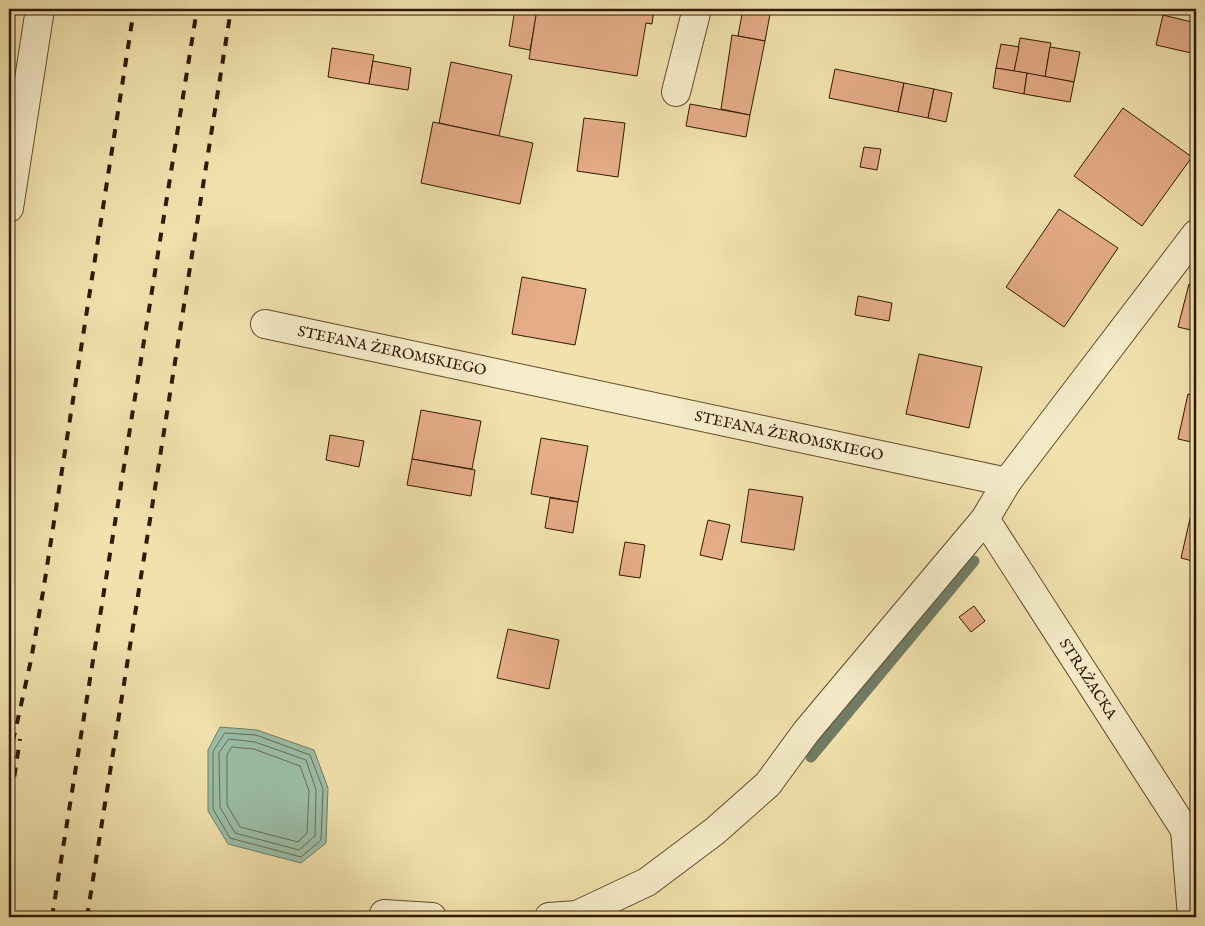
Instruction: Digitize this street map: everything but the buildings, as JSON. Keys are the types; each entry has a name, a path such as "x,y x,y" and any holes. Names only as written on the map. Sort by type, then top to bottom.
{"street":[{"path":"9,208 40,9"},
{"path":"676,92 697,9"},
{"path":"548,917 577,914 647,882 715,830 768,784 806,732 985,519 1007,482 1196,234"},
{"name":"STEFANA ŻEROMSKIEGO","path":"265,324 1007,482"},
{"name":"STRAŻACKA","path":"985,519 1191,830"},
{"path":"1191,830 1192,917"},
{"path":"384,914 432,917"}],"water":[{"path":"220,727 257,730 314,750 328,788 326,843 301,863 228,844 208,811 208,750"}],"waterway":[{"path":"811,757 974,561"}],"railway":[{"path":"9,759 31,660 43,592 134,9"},
{"path":"52,917 197,9"},
{"path":"87,917 231,9"},
{"path":"9,812 20,739"}]}
